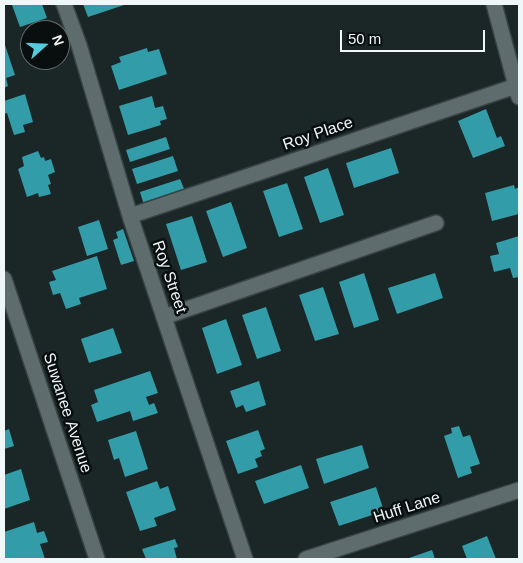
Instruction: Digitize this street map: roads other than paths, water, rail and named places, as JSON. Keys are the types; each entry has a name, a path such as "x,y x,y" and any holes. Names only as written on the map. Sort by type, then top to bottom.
{"street":[{"name":"Roy Street","path":"64,4 79,45 130,216 245,559"},
{"path":"494,4 518,92"},
{"name":"Roy Place","path":"130,216 518,92"},
{"path":"164,317 436,223"},
{"name":"Suwanee Avenue","path":"4,279 8,306 97,559"},
{"name":"Huff Lane","path":"306,559 519,490"}]}
